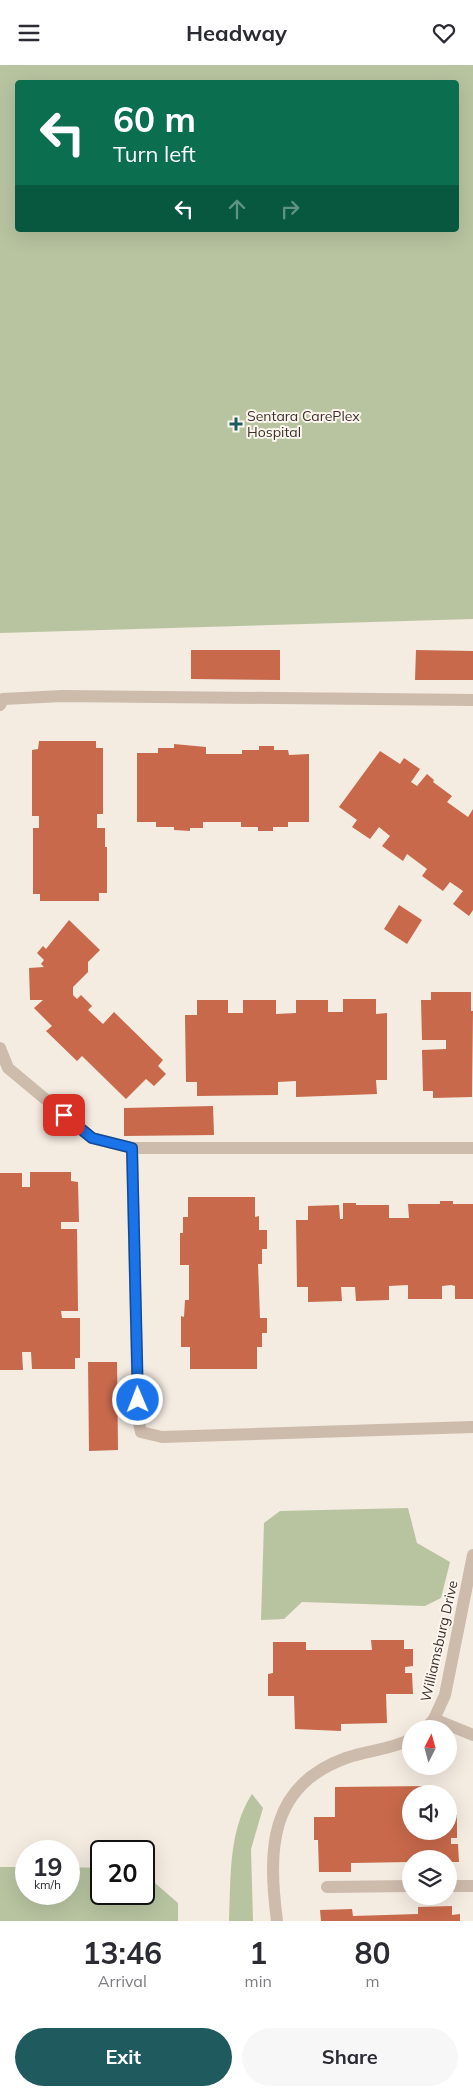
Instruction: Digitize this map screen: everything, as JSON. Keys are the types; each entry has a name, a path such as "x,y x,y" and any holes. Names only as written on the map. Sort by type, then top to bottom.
{"lane":[{"path":"0,705 3,699 62,696 473,700"},
{"path":"0,1048 8,1068 92,1138 132,1148 473,1148"},
{"path":"132,1148 138,1419 141,1432 162,1437 473,1427"},
{"name":"Williamsburg Drive","path":"434,1719 445,1695 473,1555"},
{"path":"434,1719 473,1735"},
{"path":"277,1921 274,1900 274,1843 276,1828 293,1795 304,1783 332,1763 348,1757 402,1744"},
{"path":"457,1886 473,1886"},
{"path":"327,1887 402,1887"}],"green space":[{"name":"Sentara CarePlex Hospital","path":"0,65 473,65 473,619 0,633"},
{"path":"408,1508 417,1543 450,1562 441,1598 425,1606 302,1602 284,1619 261,1620 264,1523 280,1511"},
{"path":"252,1794 263,1808 251,1849 253,1921 229,1921 232,1855 239,1823 244,1808"},
{"path":"0,1867 15,1867 15,1905 80,1905 80,1867 90,1868 90,1905 155,1905 155,1883 178,1903 178,1921 0,1921"}],"building":[{"path":"191,650 280,650 280,680 191,679"},
{"path":"416,650 473,651 473,680 415,680"},
{"path":"39,741 96,741 96,748 103,748 103,814 97,814 97,828 105,828 107,893 99,893 99,901 40,901 40,894 33,894 33,828 39,828 39,816 32,816 32,750 38,749"},
{"path":"174,744 206,747 206,754 242,754 242,750 259,750 259,746 274,746 274,750 288,750 289,755 309,754 309,822 288,822 288,827 273,827 273,831 258,831 258,827 241,827 241,822 203,822 203,828 190,828 190,831 174,830 174,827 156,827 156,822 137,822 137,753 158,753 158,748 174,748"},
{"path":"380,751 400,764 404,758 420,769 411,782 417,786 427,774 434,780 433,782 452,796 447,802 468,817 473,809 473,910 469,916 453,904 463,891 450,882 443,891 422,876 427,869 407,854 403,861 382,846 390,836 379,827 370,839 352,827 357,820 339,807"},
{"path":"399,905 422,920 407,944 384,929"},
{"path":"69,920 100,950 88,962 88,972 73,987 73,995 77,999 81,995 92,1006 88,1010 103,1024 114,1012 163,1060 158,1066 166,1074 154,1086 146,1079 126,1099 82,1056 77,1061 46,1031 52,1026 34,1008 43,1000 30,1000 29,968 44,967 41,964 44,960 37,953 43,946 46,949"},
{"path":"431,992 471,992 471,1011 473,1011 472,1097 433,1098 433,1091 423,1091 422,1050 446,1049 446,1040 422,1040 421,1000 431,1000"},
{"path":"343,999 376,999 376,1014 387,1013 387,1080 376,1080 377,1094 296,1097 296,1081 278,1082 278,1095 197,1096 197,1082 186,1082 185,1015 197,1015 197,1000 228,1000 228,1013 243,1013 243,1000 276,1000 276,1014 296,1013 296,1000 328,1000 328,1012 343,1012"},
{"path":"213,1106 214,1135 124,1136 124,1108"},
{"path":"30,1172 71,1172 71,1181 78,1182 79,1222 61,1222 61,1229 77,1229 78,1311 61,1311 62,1318 80,1318 80,1358 75,1358 75,1369 32,1369 31,1352 22,1352 23,1370 0,1370 0,1173 22,1173 22,1187 30,1187"},
{"path":"188,1197 255,1197 255,1217 259,1216 259,1230 267,1230 267,1249 262,1249 262,1264 258,1264 260,1318 267,1318 267,1333 262,1333 262,1347 257,1347 257,1369 190,1369 190,1347 181,1347 181,1316 184,1317 185,1300 189,1300 189,1265 180,1265 180,1233 183,1233 183,1217 188,1217"},
{"path":"440,1201 453,1201 453,1204 473,1204 473,1299 455,1299 455,1286 451,1285 442,1286 442,1299 408,1299 408,1285 389,1286 389,1300 356,1301 355,1287 341,1287 342,1301 308,1302 308,1287 297,1287 296,1220 308,1220 308,1206 339,1205 340,1219 343,1219 343,1203 389,1205 389,1218 409,1218 408,1204 440,1204"},
{"path":"88,1362 117,1362 118,1450 89,1451"},
{"path":"371,1640 404,1640 404,1649 413,1649 413,1666 405,1667 405,1673 412,1673 413,1694 386,1694 387,1723 341,1724 341,1731 295,1729 294,1696 268,1696 268,1674 273,1673 273,1642 306,1642 306,1650 372,1650"},
{"path":"402,1786 402,1840 451,1840 451,1844 458,1844 459,1862 457,1862 457,1850 402,1850 402,1862 351,1863 351,1872 319,1872 318,1840 314,1840 314,1817 335,1817 335,1787"},
{"path":"452,1906 452,1915 460,1914 460,1921 321,1921 320,1910 352,1909 353,1916 418,1914 418,1907"}],"place":[{"name":"Sentara CarePlex Hospital","path":"236,424"}],"route":[{"path":"64,1115 92,1138 132,1148 138,1400"}]}
